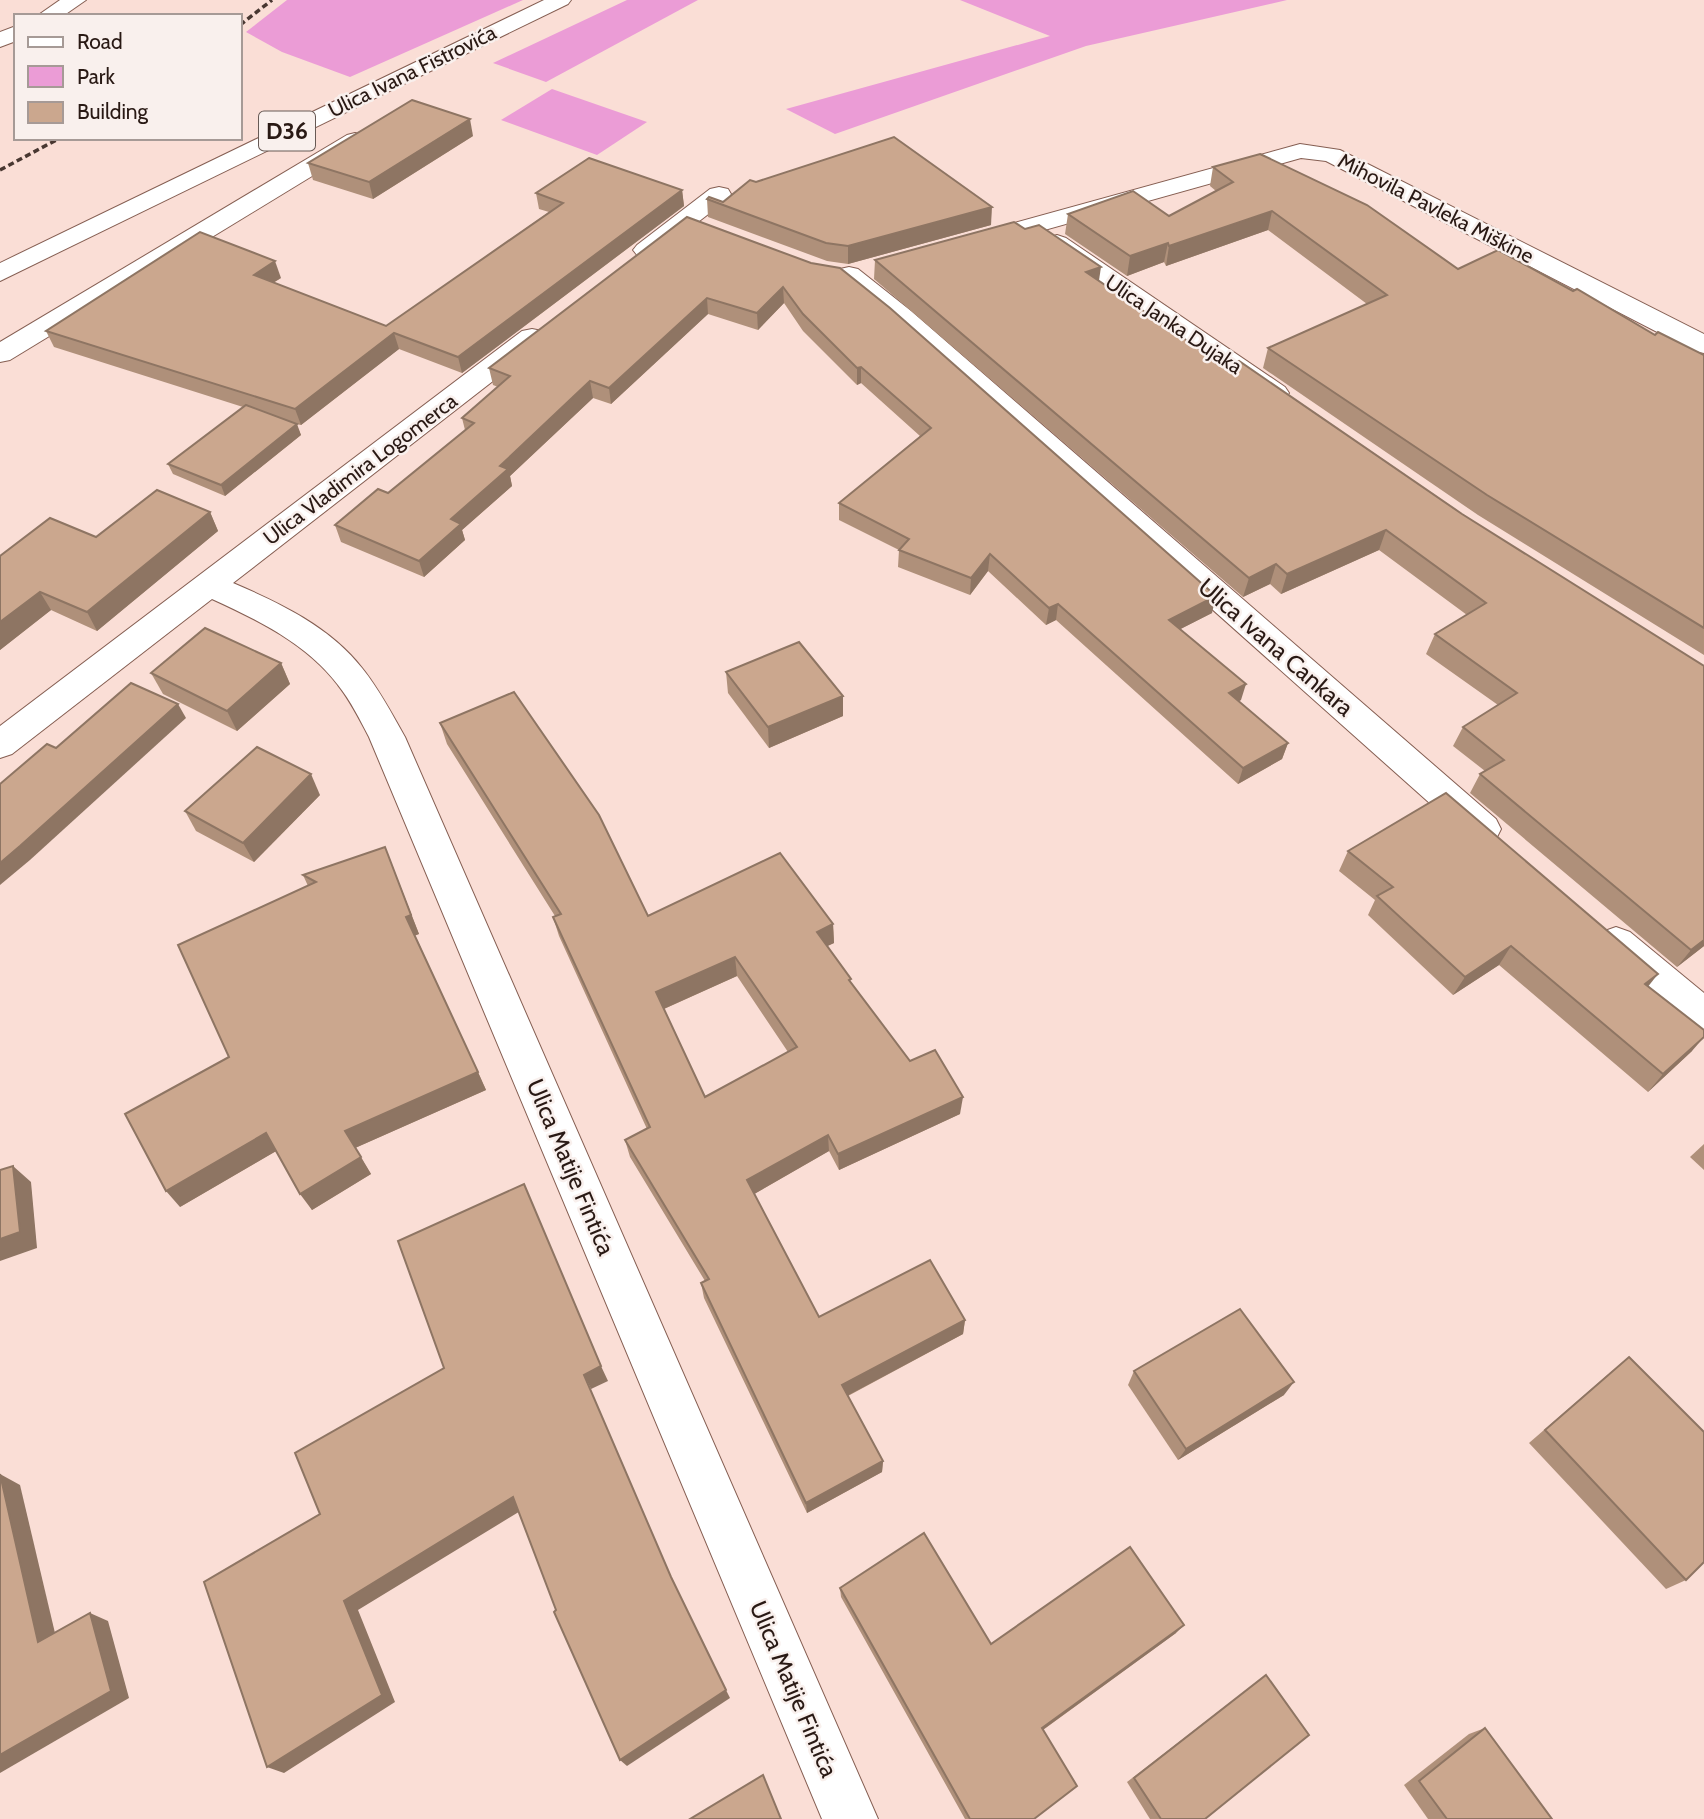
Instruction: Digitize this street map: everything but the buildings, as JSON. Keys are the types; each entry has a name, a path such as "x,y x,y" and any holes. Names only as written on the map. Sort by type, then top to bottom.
{"street":[{"path":"51,14 76,0"},
{"name":"Ulica Ivana Fistrovića","path":"0,273 341,104 561,0"},
{"name":"Ulica Ivana Fistrovića","path":"0,354 373,129"},
{"name":"Mihovila Pavleka Miškine","path":"953,247 1300,151 1317,152 1332,155 1704,345"},
{"path":"619,271 697,224 719,194"},
{"name":"Ulica Janka Dujaka","path":"1032,226 1294,406"},
{"name":"Ulica Ivana Cankara","path":"848,271 1503,846"},
{"name":"Ulica Vladimira Logomerca","path":"0,745 552,322"},
{"name":"Ulica Matije Fintića","path":"209,585 247,601 326,651 349,676 387,737 850,1819"},
{"path":"1597,928 1704,1017"}],"green space":[{"path":"287,0 523,0 350,77 282,52 246,32"},
{"path":"627,0 698,0 546,82 493,63"},
{"path":"960,0 1287,0 1086,46 835,134 786,109 1050,36"},
{"path":"552,89 647,122 597,155 501,120"}],"railway":[{"path":"242,23 272,0"},
{"path":"0,170 56,140"}]}
